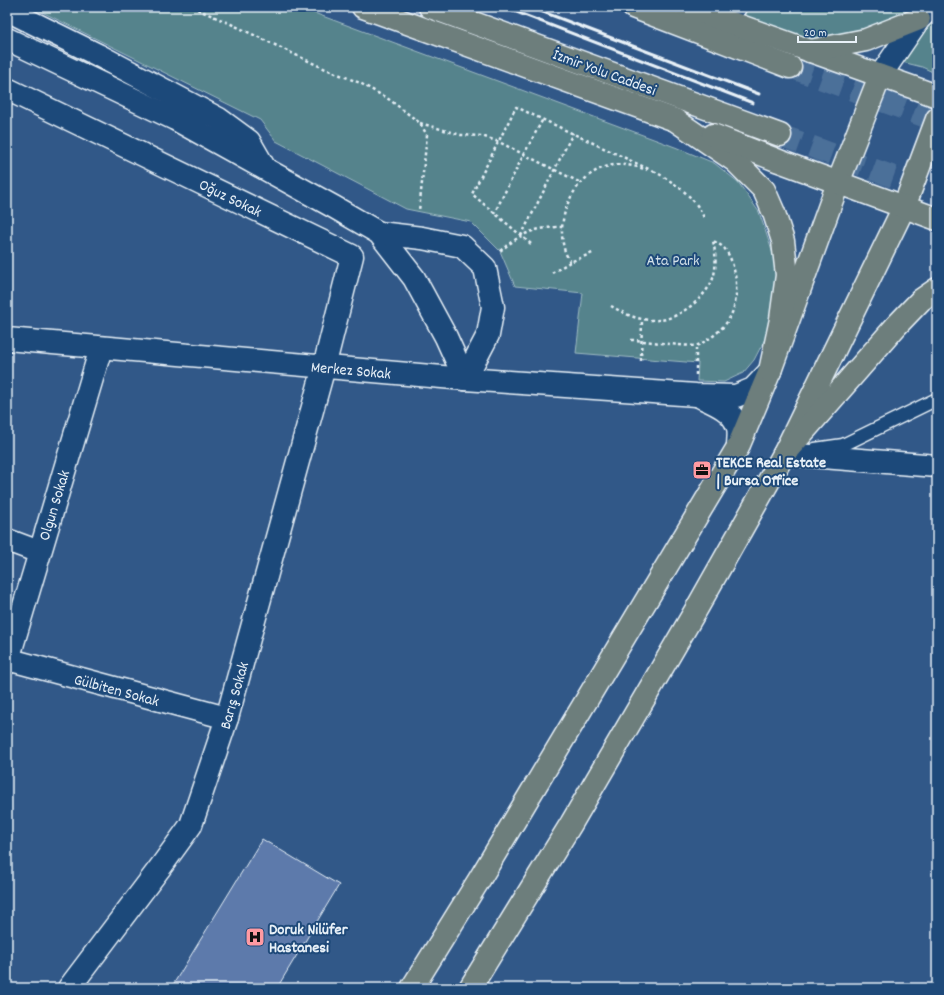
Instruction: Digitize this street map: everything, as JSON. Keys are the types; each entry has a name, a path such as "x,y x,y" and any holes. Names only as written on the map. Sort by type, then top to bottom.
{"main road":[{"path":"363,7 675,120 838,183 937,218"},
{"name":"İzmir Yolu Caddesi","path":"430,7 780,135"},
{"path":"633,7 790,67"},
{"path":"687,7 728,13 808,51 937,96"},
{"path":"808,51 866,40 926,13"},
{"path":"412,988 479,880 738,447 770,371 838,183 880,76"},
{"path":"470,988 571,824 697,608 784,454 904,207 937,119"},
{"path":"675,120 735,161 764,190 774,213 784,240 787,275 781,319 770,371"},
{"path":"784,454 897,325 921,300 937,289"}],"street":[{"path":"7,10 98,55 219,119 249,141 264,168"},
{"path":"880,76 926,13"},
{"path":"7,39 175,119 379,233 414,278 446,337 465,379"},
{"name":"Oğuz Sokak","path":"7,89 352,256 324,367"},
{"path":"379,233 422,238 462,246 485,268 493,307 488,335 465,379"},
{"name":"Merkez Sokak","path":"7,338 101,348 465,379 696,395 736,396 753,389 770,371"},
{"name":"Olgun Sokak","path":"8,660 101,348"},
{"name":"Barış Sokak","path":"69,988 162,865 190,825 227,718 324,367"},
{"path":"696,395 715,404 732,415 738,426 738,447"},
{"path":"784,454 937,466"},
{"path":"7,540 39,552"},
{"name":"Gülbiten Sokak","path":"8,660 227,718"}],"lane":[{"path":"784,454 842,445 937,399"}],"path":[{"path":"192,7 360,83 390,100 420,123 462,135 482,136 499,142 581,183"},
{"path":"530,244 472,194 516,107 655,172 676,184 701,211 704,218"},
{"path":"494,214 543,119"},
{"path":"419,211 427,135 420,123"},
{"path":"520,236 573,133"},
{"path":"570,262 564,248 562,227 565,210 573,193 584,179 600,169 614,165 632,165 655,172"},
{"path":"500,250 528,231 562,227"},
{"path":"611,306 624,314 642,319 665,320 681,312 692,305 703,294 712,281 716,254 713,241 723,247 730,259 735,276 736,288 736,301 732,315 723,328 696,346 631,340"},
{"path":"552,273 570,262 594,252"},
{"path":"641,361 642,319"},
{"path":"696,346 696,395"}],"green space":[{"name":"Ata Park","path":"32,7 298,7 675,147 714,163 738,182 759,212 777,266 776,305 768,333 754,360 743,373 724,382 697,381 698,363 576,353 583,293 515,286 500,251 471,222 406,209 276,141 260,120"},
{"path":"735,7 932,7 808,51 721,19"},
{"path":"937,17 937,74 922,67 902,62 902,57"}],"building":[{"name":"Doruk Nilüfer Hastanesi","path":"262,839 339,885 277,988 171,988"}],"tunnel":[{"path":"790,67 937,121"},
{"path":"780,135 937,193"}],"railway":[{"path":"503,7 753,103"},
{"path":"530,7 759,94"}],"place":[{"name":"TEKCE Real Estate | Bursa Office","path":"702,470"},
{"name":"Doruk Nilüfer Hastanesi","path":"255,937"}]}
